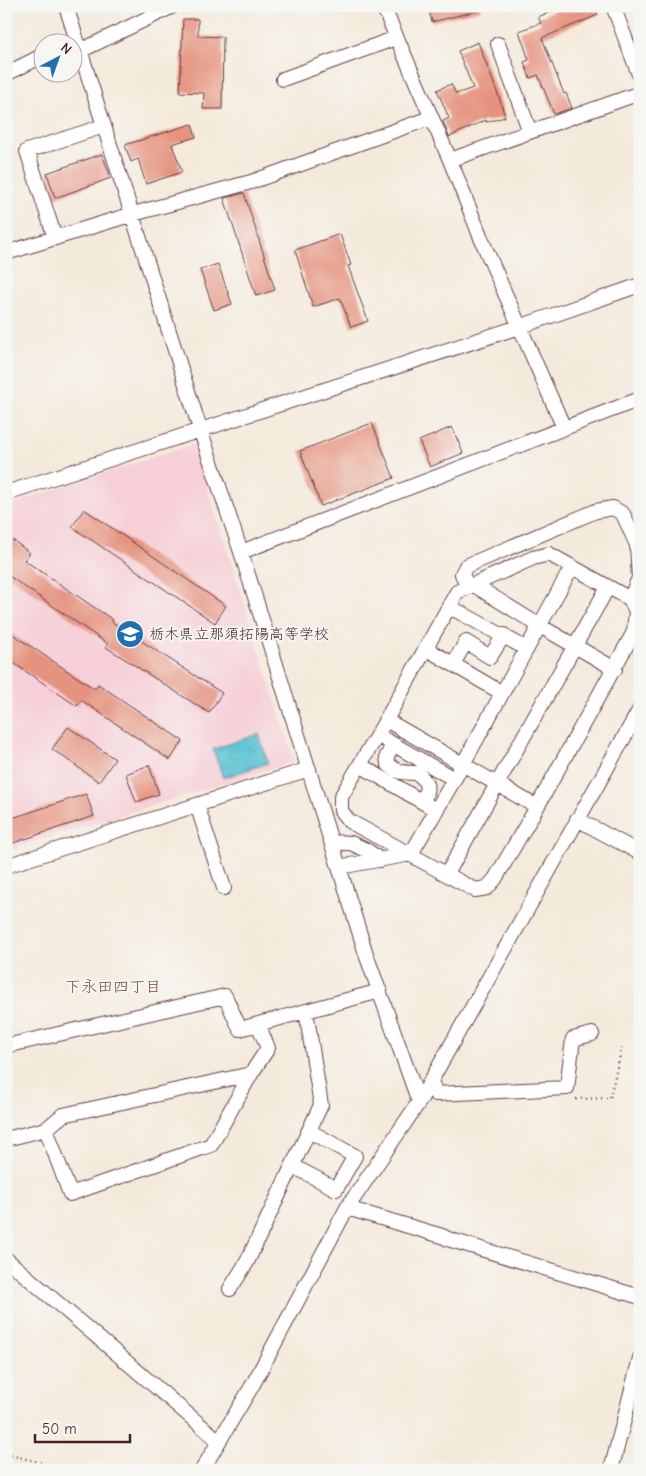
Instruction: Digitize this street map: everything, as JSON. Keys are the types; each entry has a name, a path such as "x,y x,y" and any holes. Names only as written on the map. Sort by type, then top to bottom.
{"street":[{"path":"66,6 72,32"},
{"path":"82,41 173,6"},
{"path":"383,6 430,118 450,160 483,244 564,428"},
{"path":"614,6 640,77"},
{"path":"283,79 396,38"},
{"path":"498,44 530,132"},
{"path":"6,74 32,61"},
{"path":"82,64 133,214 200,429 241,552 367,957 419,1102"},
{"path":"450,160 640,94"},
{"path":"6,253 133,214 251,182 430,118"},
{"path":"55,238 27,152 104,126"},
{"path":"6,493 520,327 640,285"},
{"path":"241,552 640,399"},
{"path":"614,669 471,586 462,574 466,566 596,511 613,508 623,514 637,545 639,578 630,599"},
{"path":"549,554 572,567 630,599 636,611 634,632 495,879 487,888 475,890 349,820 341,811 341,797 427,649 457,592 533,558 549,554"},
{"path":"339,867 410,854 463,764 572,567"},
{"path":"447,874 608,587"},
{"path":"450,607 527,649"},
{"path":"453,664 466,642 490,657 504,635"},
{"path":"427,649 502,694"},
{"path":"202,1470 252,1386 347,1208 419,1102 640,708"},
{"path":"386,720 537,807"},
{"path":"378,735 454,779"},
{"path":"393,745 387,756 388,764 395,770 403,773 417,773 424,778 427,785 424,802"},
{"path":"360,764 436,810"},
{"path":"6,866 309,769"},
{"path":"197,805 224,888"},
{"path":"577,819 639,854"},
{"path":"332,842 351,842 380,860"},
{"path":"6,1046 225,996 240,1029 380,991"},
{"path":"230,1289 247,1262 321,1105 306,1011"},
{"path":"46,1129 70,1194 211,1145 268,1048 258,1024"},
{"path":"431,1081 436,1094 567,1088 573,1039 592,1034"},
{"path":"6,1139 46,1129 63,1115 251,1074"},
{"path":"293,1166 336,1189 355,1156 309,1131"},
{"path":"347,1208 442,1236 545,1270 640,1297"},
{"path":"6,1259 219,1441"},
{"path":"611,1470 640,1358"}],"path":[{"path":"6,1454 43,1463 52,1470"}],"shaded area":[{"name":"栃木県立那須拓陽高等学校","path":"193,444 295,761 6,851 6,506"}],"water":[{"path":"259,734 268,763 223,778 213,749"}],"building":[{"path":"428,6 480,6 481,10 432,22"},
{"path":"565,6 594,6 598,15 542,38 564,94 566,93 572,108 554,114 538,75 530,78 524,62 529,60 519,31 541,23 538,17"},
{"path":"183,19 198,19 198,36 223,37 222,109 203,109 204,93 180,92"},
{"path":"478,42 505,117 486,122 486,120 449,137 443,121 449,118 437,90 451,84 456,94 473,88 458,51"},
{"path":"192,124 196,137 172,144 182,172 146,184 138,159 131,162 125,145"},
{"path":"102,154 111,178 55,198 47,173"},
{"path":"244,193 275,290 256,296 224,198"},
{"path":"340,234 351,265 348,266 368,321 351,327 340,298 313,307 295,250"},
{"path":"218,264 232,304 214,310 200,270"},
{"path":"372,423 394,478 321,506 300,451"},
{"path":"452,427 463,453 430,467 419,441"},
{"path":"84,509 226,606 215,623 72,527"},
{"path":"6,535 30,553 24,560 113,620 112,622 222,693 209,713 106,647 108,644 6,574"},
{"path":"6,630 95,689 98,684 183,741 170,760 81,700 77,706 6,658"},
{"path":"68,727 115,759 99,782 52,749"},
{"path":"149,765 159,794 136,802 126,774"},
{"path":"86,794 94,816 10,844 6,834 6,820"}],"place":[{"name":"栃木県立那須拓陽高等学校","path":"130,634"}],"district":[{"name":"下永田四丁目","path":"113,986"}]}
